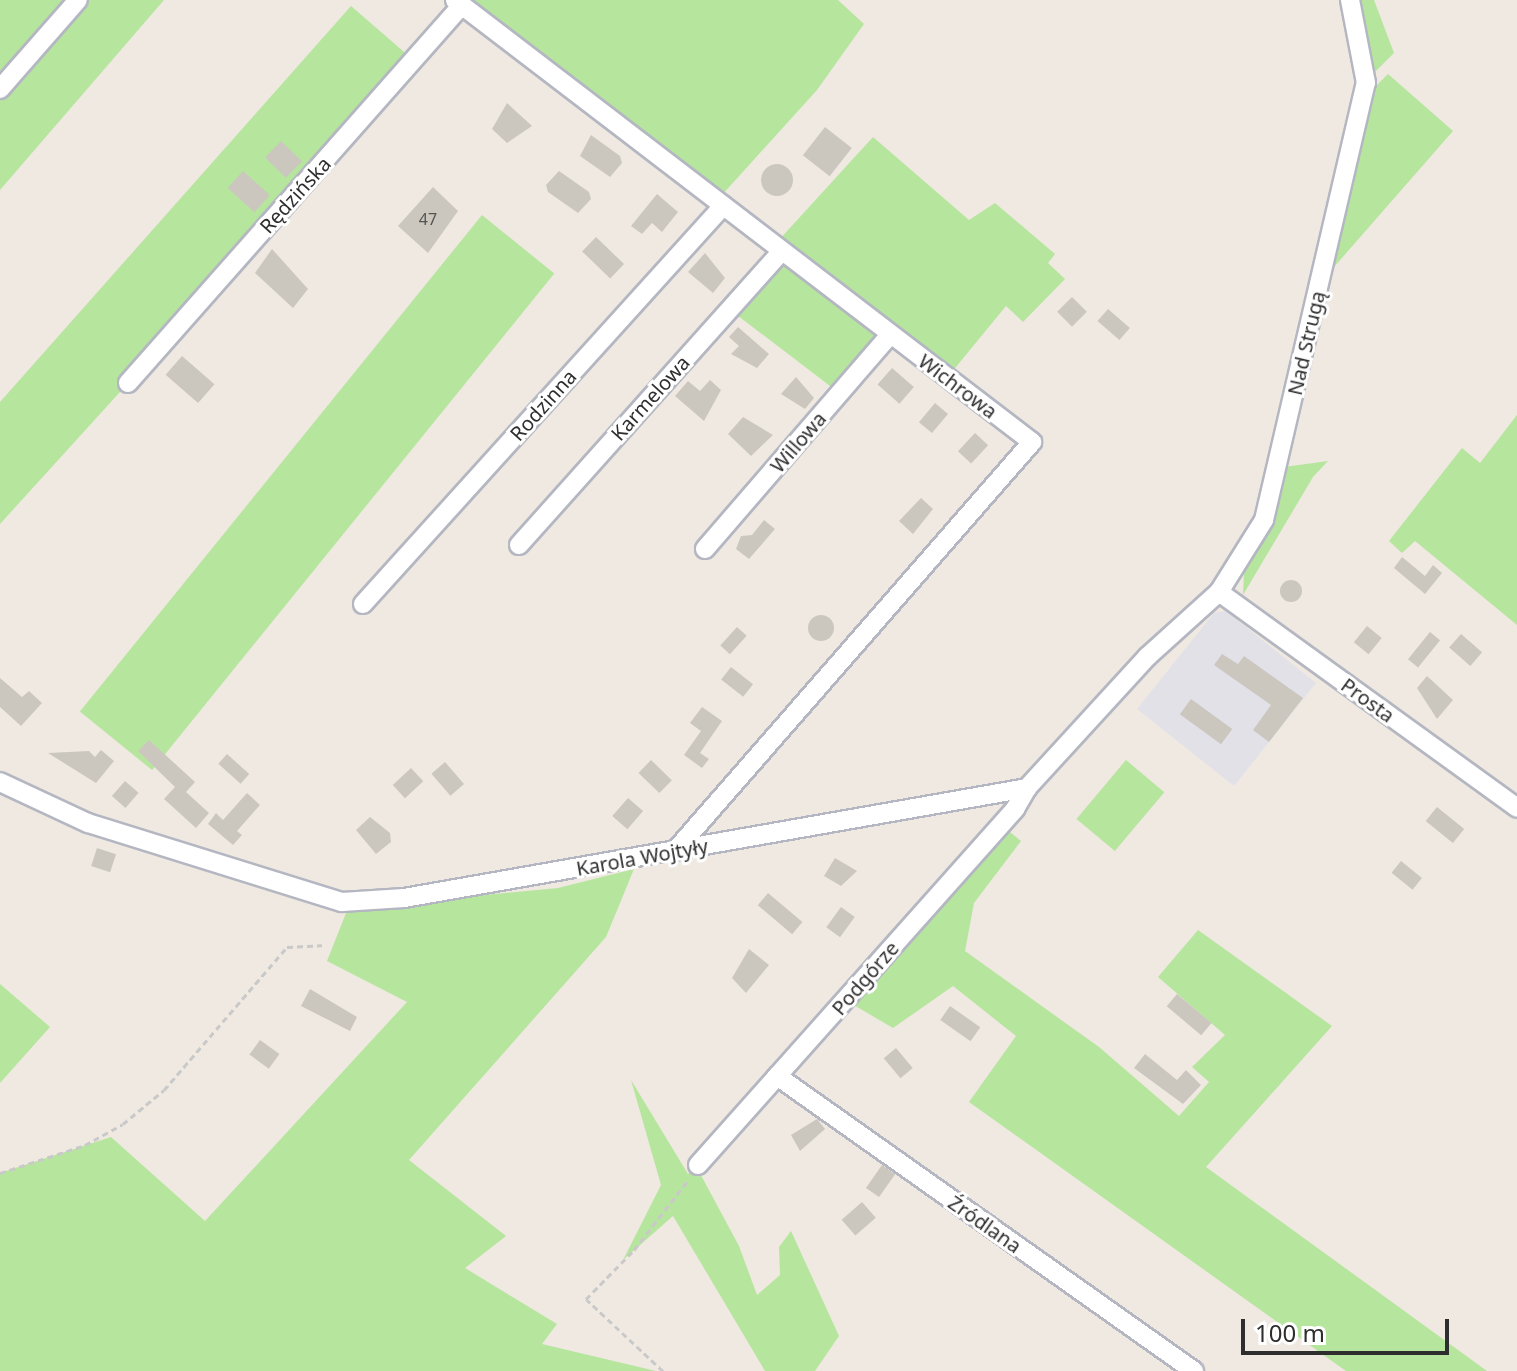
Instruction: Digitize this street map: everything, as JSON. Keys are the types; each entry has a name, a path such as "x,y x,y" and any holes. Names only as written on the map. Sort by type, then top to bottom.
{"street":[{"path":"0,89 78,0"},
{"name":"Nad Strugą","path":"1219,592 1264,520 1366,83 1350,0"},
{"name":"Wichrowa","path":"458,3 1032,442 675,851"},
{"name":"Rędzińska","path":"128,383 458,3"},
{"name":"Rodzinna","path":"363,604 723,206"},
{"name":"Karmelowa","path":"519,545 782,251"},
{"name":"Willowa","path":"705,549 890,335"},
{"path":"1027,788 1147,657 1219,592"},
{"name":"Prosta","path":"1219,592 1516,807"},
{"name":"Karola Wojtyły","path":"0,782 88,823 342,902 404,898 1027,788"},
{"name":"Podgórze","path":"698,1165 1015,809 1027,788"},
{"name":"Źródlana","path":"777,1076 1194,1371"}],"path":[{"path":"0,1173 85,1145 123,1124 164,1090 287,947 322,945"},
{"path":"663,1371 586,1299 671,1207 698,1165"}],"shaded area":[{"path":"1226,611 1316,683 1234,786 1137,709 1214,613"}],"green space":[{"path":"0,0 164,0 0,190"},
{"path":"468,0 838,0 864,24 817,90 721,196"},
{"path":"1359,0 1374,0 1394,53 1373,74"},
{"path":"351,6 418,64 0,524 0,402"},
{"path":"1388,74 1453,131 1334,267 1372,90"},
{"path":"873,137 969,220 995,203 1055,254 1048,263 1065,279 1023,322 1006,306 951,373 778,241"},
{"path":"482,215 554,274 152,770 80,712"},
{"path":"780,260 874,328 878,337 834,389 733,312"},
{"path":"1517,415 1517,625 1415,541 1402,553 1389,541 1462,448 1480,463"},
{"path":"1328,461 1313,477 1243,595 1244,572 1266,530 1284,467"},
{"path":"1126,760 1164,792 1115,851 1077,819"},
{"path":"1005,828 1021,841 974,903 965,951 1099,1047 1179,1116 1209,1082 1192,1067 1225,1035 1158,977 1198,930 1332,1026 1206,1167 1487,1371 1346,1371 969,1102 1016,1036 953,986 893,1028 852,1004"},
{"path":"634,869 606,937 409,1160 506,1236 465,1268 557,1324 542,1344 656,1371 0,1371 0,1173 111,1137 205,1221 407,1002 327,961 348,908 558,888"},
{"path":"0,984 50,1027 0,1083"},
{"path":"631,1080 688,1174 696,1166 739,1246 757,1295 780,1275 779,1247 791,1231 839,1336 815,1371 765,1371 673,1216 623,1260 661,1185"}],"building":[{"path":"507,103 532,126 507,143 492,129"},
{"path":"825,127 852,148 830,176 803,155"},
{"path":"591,135 620,156 622,163 610,177 580,156"},
{"path":"281,141 302,161 286,178 265,158"},
{"path":"777,164 788,169 793,180 788,191 777,196 766,191 761,180 766,169"},
{"path":"243,171 270,195 254,212 228,188"},
{"path":"559,171 589,192 591,199 578,213 548,192 546,185"},
{"path":"433,187 458,211 428,253 398,226"},
{"path":"657,194 678,212 662,232 652,223 642,234 631,226"},
{"path":"596,237 624,264 610,278 582,251"},
{"path":"272,249 308,289 293,308 255,273"},
{"path":"705,253 725,278 713,293 688,272"},
{"path":"1072,297 1087,312 1072,327 1057,312"},
{"path":"1108,309 1130,328 1119,340 1098,321"},
{"path":"738,327 769,354 757,368 731,354 739,346 729,337"},
{"path":"182,356 214,384 198,403 166,375"},
{"path":"892,368 914,387 899,404 878,385"},
{"path":"796,377 814,398 805,409 781,394"},
{"path":"710,380 721,390 704,421 675,396 688,381 700,391"},
{"path":"935,403 948,414 932,433 919,422"},
{"path":"743,417 773,435 751,456 728,434"},
{"path":"975,433 988,445 971,464 958,451"},
{"path":"921,498 933,509 913,534 899,521"},
{"path":"764,520 775,529 749,559 736,549 741,536 752,535"},
{"path":"1402,557 1425,576 1433,565 1442,573 1425,594 1394,568"},
{"path":"1291,580 1299,583 1302,591 1299,599 1291,602 1283,599 1280,591 1283,583"},
{"path":"821,615 830,619 834,628 830,637 821,641 812,637 808,628 812,619"},
{"path":"1367,626 1382,638 1369,654 1354,642"},
{"path":"737,627 747,636 730,654 720,646"},
{"path":"1430,632 1440,640 1418,667 1408,659"},
{"path":"1461,634 1482,652 1470,666 1449,648"},
{"path":"1222,654 1238,664 1244,656 1303,698 1269,742 1253,730 1271,705 1214,665"},
{"path":"731,667 753,684 743,697 721,680"},
{"path":"1427,676 1453,700 1437,719 1417,688"},
{"path":"0,678 22,697 29,691 42,703 21,726 0,707"},
{"path":"1191,699 1232,729 1221,744 1180,714"},
{"path":"702,707 722,721 700,753 709,759 702,768 684,755 701,731 690,723"},
{"path":"149,740 195,782 186,792 209,813 196,828 164,799 175,787 138,751"},
{"path":"101,750 114,761 96,783 48,753 89,751 95,757"},
{"path":"227,754 249,774 241,784 218,764"},
{"path":"651,760 672,780 659,793 638,773"},
{"path":"445,762 464,784 450,796 431,774"},
{"path":"411,768 423,781 405,798 393,785"},
{"path":"125,781 139,793 125,808 112,796"},
{"path":"247,793 260,805 237,831 242,835 233,845 208,824 216,813 223,820"},
{"path":"628,798 643,811 627,829 612,816"},
{"path":"1437,807 1464,829 1453,843 1426,821"},
{"path":"370,817 390,833 391,842 376,854 356,830"},
{"path":"97,848 116,854 110,872 91,866"},
{"path":"835,858 857,871 841,886 824,876"},
{"path":"1401,861 1422,878 1413,890 1392,873"},
{"path":"768,893 802,922 792,934 758,905"},
{"path":"841,907 855,917 840,937 826,927"},
{"path":"749,949 769,965 746,993 732,978"},
{"path":"310,989 357,1017 350,1031 301,1006"},
{"path":"1177,994 1211,1023 1201,1035 1167,1006"},
{"path":"950,1006 980,1027 971,1041 940,1020"},
{"path":"260,1040 279,1054 269,1069 249,1055"},
{"path":"896,1048 913,1068 900,1078 884,1058"},
{"path":"1145,1054 1177,1080 1186,1070 1201,1085 1183,1104 1134,1068"},
{"path":"817,1119 825,1129 800,1151 791,1135"},
{"path":"882,1165 895,1174 879,1197 866,1188"},
{"path":"862,1202 876,1218 855,1236 842,1220"}]}
